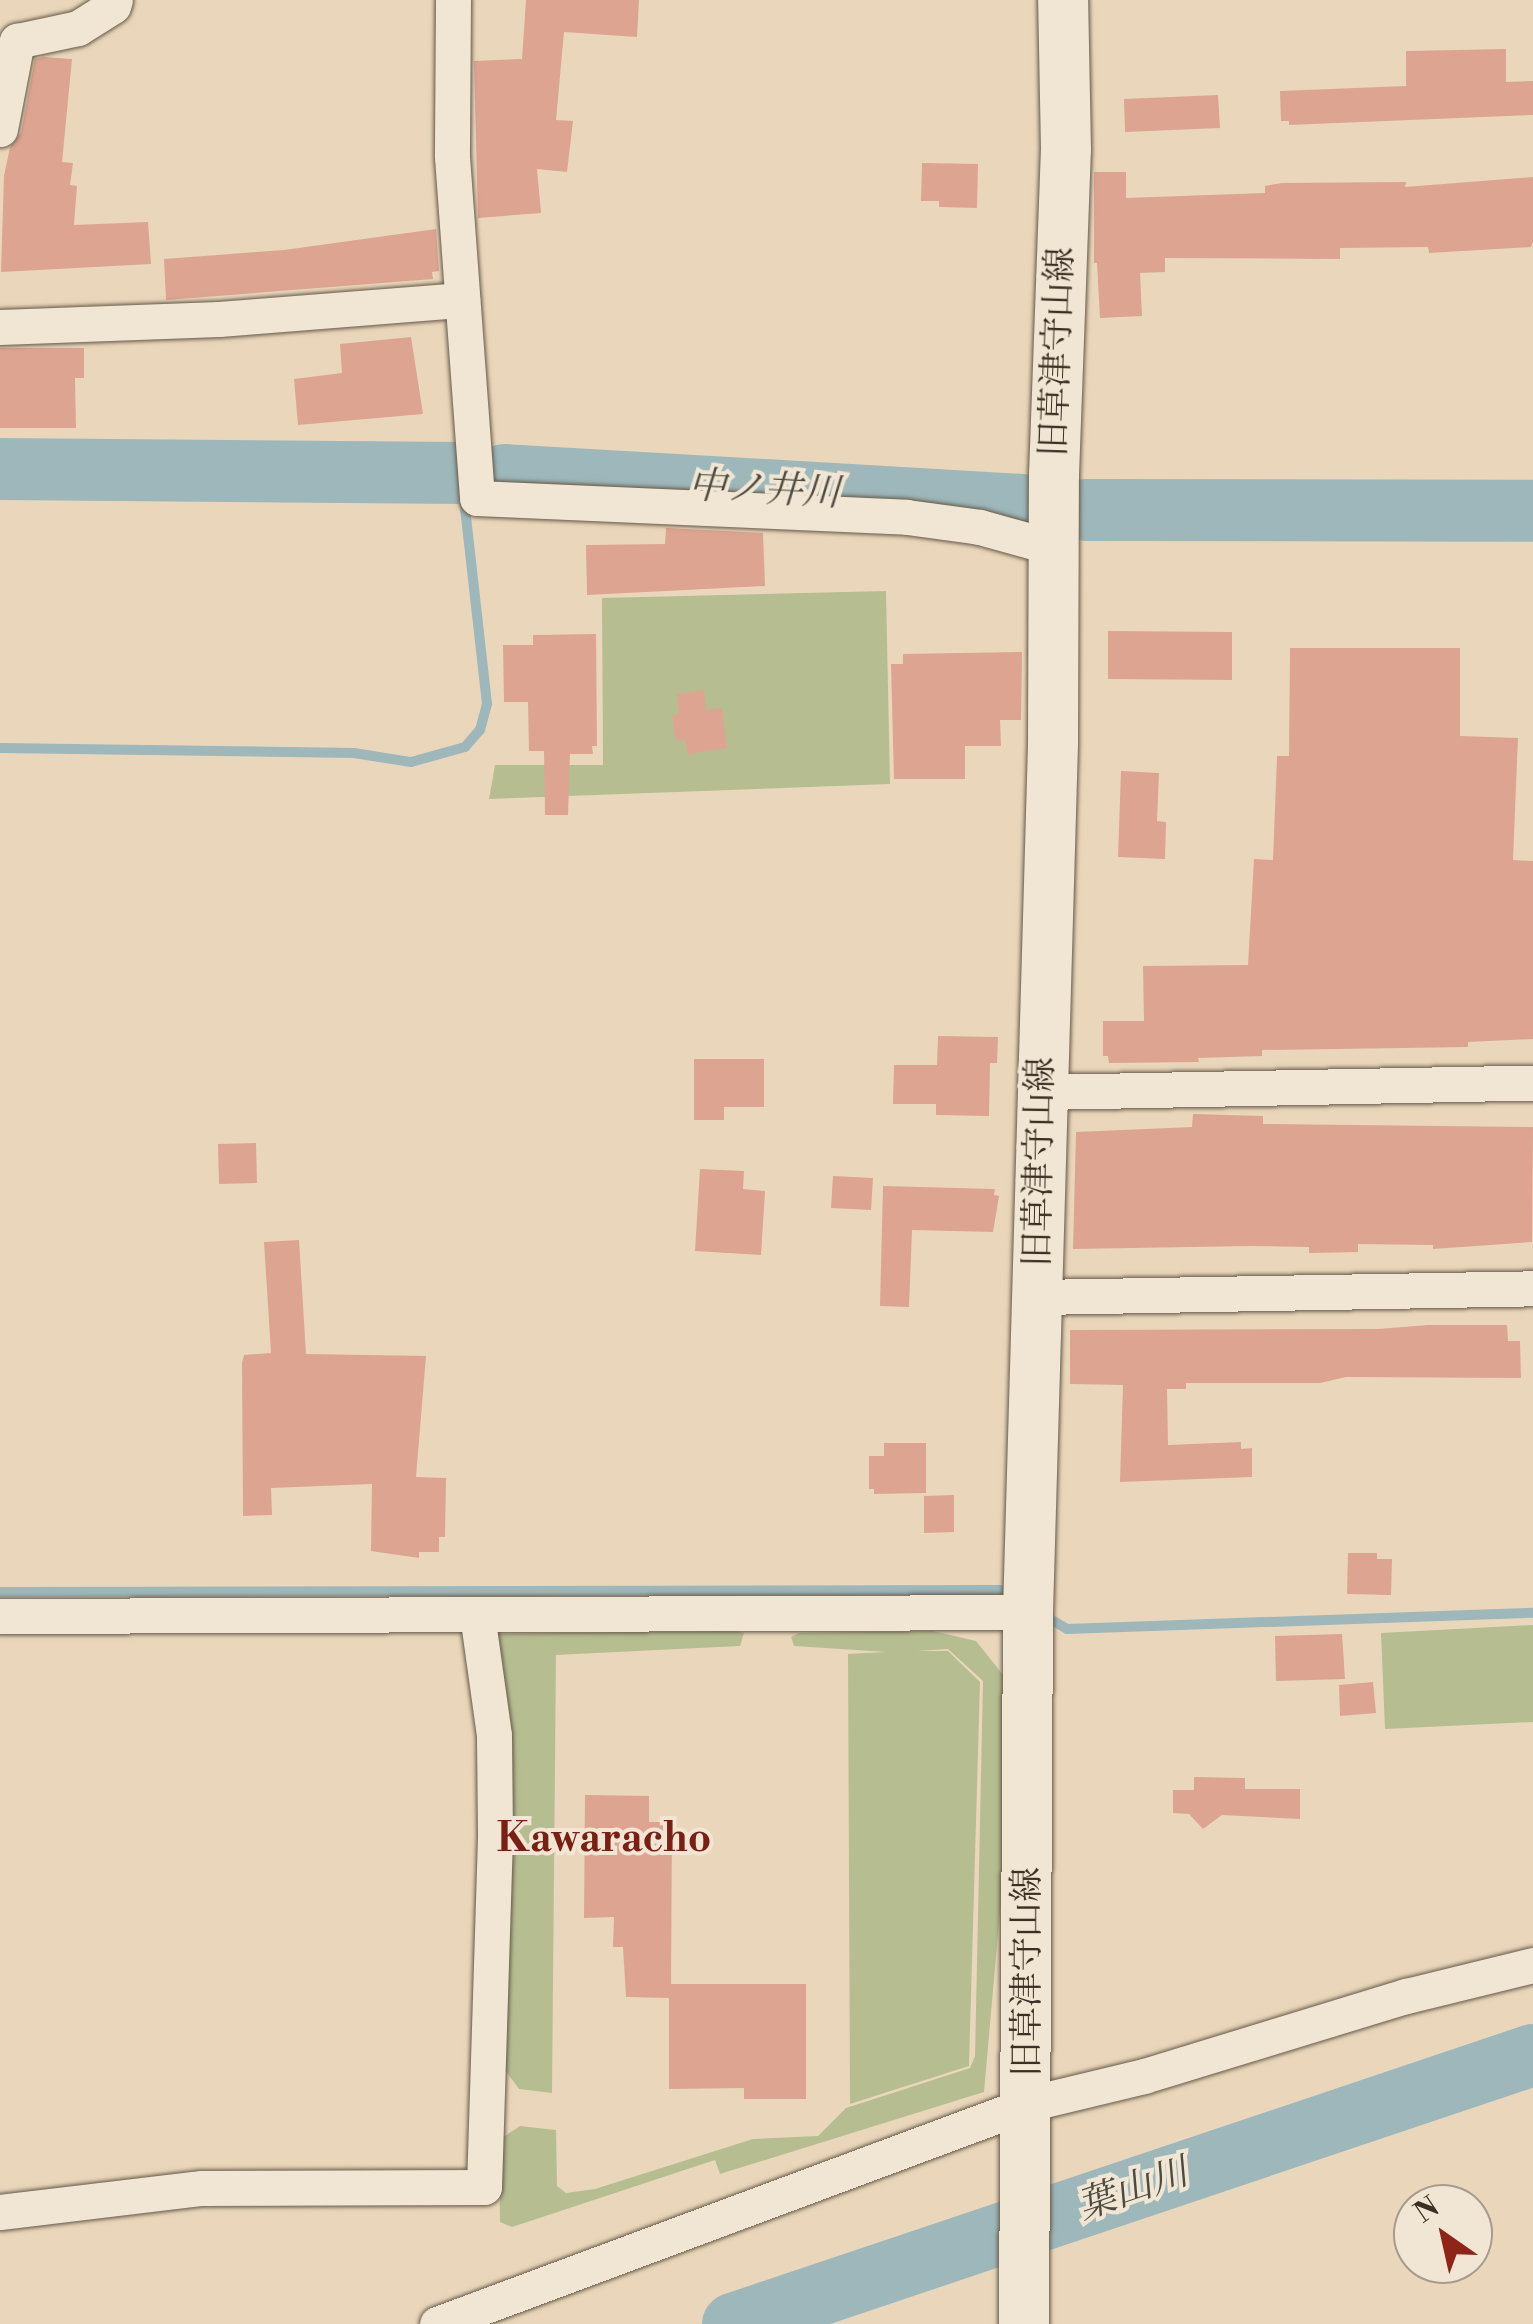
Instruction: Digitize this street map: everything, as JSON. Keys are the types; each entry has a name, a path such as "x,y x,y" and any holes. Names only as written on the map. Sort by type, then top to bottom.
{"street":[{"path":"0,128 17,41 78,28 115,0"},
{"path":"452,0 452,157 477,498 907,517 980,527 1055,548"},
{"name":"旧草津守山線","path":"1025,2310 1028,1612 1066,150 1064,0"},
{"path":"0,327 218,319 462,300"},
{"path":"1042,1092 1533,1082"},
{"path":"1037,1297 1533,1288"},
{"path":"0,1616 1028,1612"},
{"path":"0,2212 202,2188 484,2187 495,1833 494,1734 477,1614"},
{"path":"437,2324 1027,2111 1372,2005 1533,1965"}],"green space":[{"path":"886,591 890,784 489,799 495,765 603,765 602,598"},
{"path":"1533,1625 1533,1722 1385,1729 1381,1633"},
{"path":"933,1631 976,1641 1004,1676 1006,1844 984,2092 720,2174 715,2160 512,2227 500,2222 499,2140 520,2126 556,2130 557,2186 566,2193 595,2189 753,2139 818,2136 846,2108 970,2068 975,2056 983,1681 948,1649 917,1651 948,1651 980,1682 969,2066 850,2104 848,1654 886,1652 794,1646 791,1637 799,1633"},
{"path":"744,1633 740,1646 556,1655 552,2093 519,2089 504,2069 497,1634"}],"building":[{"path":"526,0 639,0 637,37 564,32 556,120 573,121 567,172 537,169 541,213 478,218 474,61 522,59"},
{"path":"1506,49 1506,82 1533,81 1533,115 1289,125 1289,121 1281,121 1280,91 1406,86 1406,51"},
{"path":"35,59 72,59 62,162 73,163 70,185 77,186 74,225 148,222 151,264 1,272 4,176 10,147 21,133"},
{"path":"1218,95 1220,128 1125,132 1124,99"},
{"path":"922,163 978,164 977,208 939,207 939,201 921,201"},
{"path":"1094,172 1126,172 1126,198 1265,193 1265,186 1282,183 1406,182 1405,187 1533,177 1533,242 1531,247 1429,253 1428,247 1340,248 1340,259 1165,258 1165,272 1140,273 1142,316 1100,318 1094,263"},
{"path":"436,229 439,271 432,272 433,279 166,300 164,259 284,250"},
{"path":"411,337 423,414 298,425 294,379 342,373 340,344"},
{"path":"0,348 84,348 84,378 75,378 76,428 0,428"},
{"path":"666,528 763,533 765,586 587,595 586,545 665,544"},
{"path":"1108,631 1232,632 1232,680 1108,679"},
{"path":"596,634 597,746 592,746 593,754 570,754 568,815 545,815 544,751 529,751 528,702 504,702 503,645 533,645 533,635"},
{"path":"1290,648 1460,648 1460,736 1518,738 1513,860 1533,861 1533,1039 1468,1042 1468,1047 1262,1050 1262,1056 1198,1058 1199,1062 1109,1063 1108,1056 1103,1056 1103,1021 1144,1021 1143,966 1248,965 1254,859 1273,860 1277,756 1289,756"},
{"path":"1022,652 1021,720 1000,720 1001,746 965,746 965,779 894,779 891,664 903,664 903,654"},
{"path":"704,690 706,710 722,708 727,748 687,754 685,740 676,741 672,715 679,714 677,694"},
{"path":"1121,771 1159,773 1157,821 1166,822 1165,859 1118,857"},
{"path":"938,1036 998,1037 997,1063 990,1063 989,1116 936,1115 936,1104 893,1104 894,1065 937,1065"},
{"path":"694,1059 764,1059 764,1107 724,1107 724,1120 694,1120"},
{"path":"1193,1114 1263,1116 1263,1124 1533,1127 1532,1242 1433,1249 1433,1245 1358,1244 1358,1252 1309,1253 1309,1247 1250,1246 1073,1249 1076,1132 1192,1127"},
{"path":"256,1143 257,1183 219,1184 218,1144"},
{"path":"700,1169 744,1171 743,1189 765,1191 761,1255 695,1251"},
{"path":"833,1176 873,1178 871,1210 831,1208"},
{"path":"883,1186 995,1189 994,1195 999,1196 993,1232 912,1230 909,1307 880,1306"},
{"path":"299,1240 306,1354 426,1356 416,1477 446,1478 445,1537 439,1537 439,1552 419,1552 419,1558 371,1551 372,1484 271,1488 272,1515 243,1516 242,1363 244,1355 271,1353 264,1242"},
{"path":"1507,1325 1508,1341 1520,1341 1521,1378 1346,1377 1320,1383 1186,1383 1186,1389 1167,1389 1168,1445 1241,1442 1241,1449 1252,1448 1252,1477 1120,1482 1123,1385 1070,1384 1070,1330 1378,1329"},
{"path":"884,1443 926,1443 926,1493 874,1494 874,1489 869,1489 869,1456 884,1456"},
{"path":"954,1495 954,1532 924,1533 924,1496"},
{"path":"1348,1553 1377,1553 1377,1559 1392,1559 1391,1595 1347,1594"},
{"path":"1342,1634 1345,1679 1276,1681 1275,1636"},
{"path":"1373,1682 1376,1713 1340,1716 1339,1685"},
{"path":"1194,1777 1245,1778 1245,1789 1300,1789 1300,1819 1222,1815 1203,1829 1189,1814 1173,1813 1173,1790 1194,1790"},
{"path":"585,1795 649,1796 649,1822 672,1822 671,1984 806,1984 806,2099 744,2099 744,2088 669,2089 669,1998 626,1997 623,1947 613,1947 614,1917 584,1918"}],"waterway":[{"name":"中ノ井川","path":"0,469 462,473"},
{"name":"中ノ井川","path":"504,475 1023,505"},
{"path":"0,748 354,753 411,762 465,747 480,730 487,704 464,499"},
{"name":"中ノ井川","path":"1086,510 1533,511"},
{"path":"0,1592 1000,1590 1015,1599"},
{"path":"1043,1615 1067,1629 1533,1613"},
{"name":"葉山川","path":"733,2324 1533,2055"}],"district":[{"name":"Kawaracho","path":"604,1839"}]}
